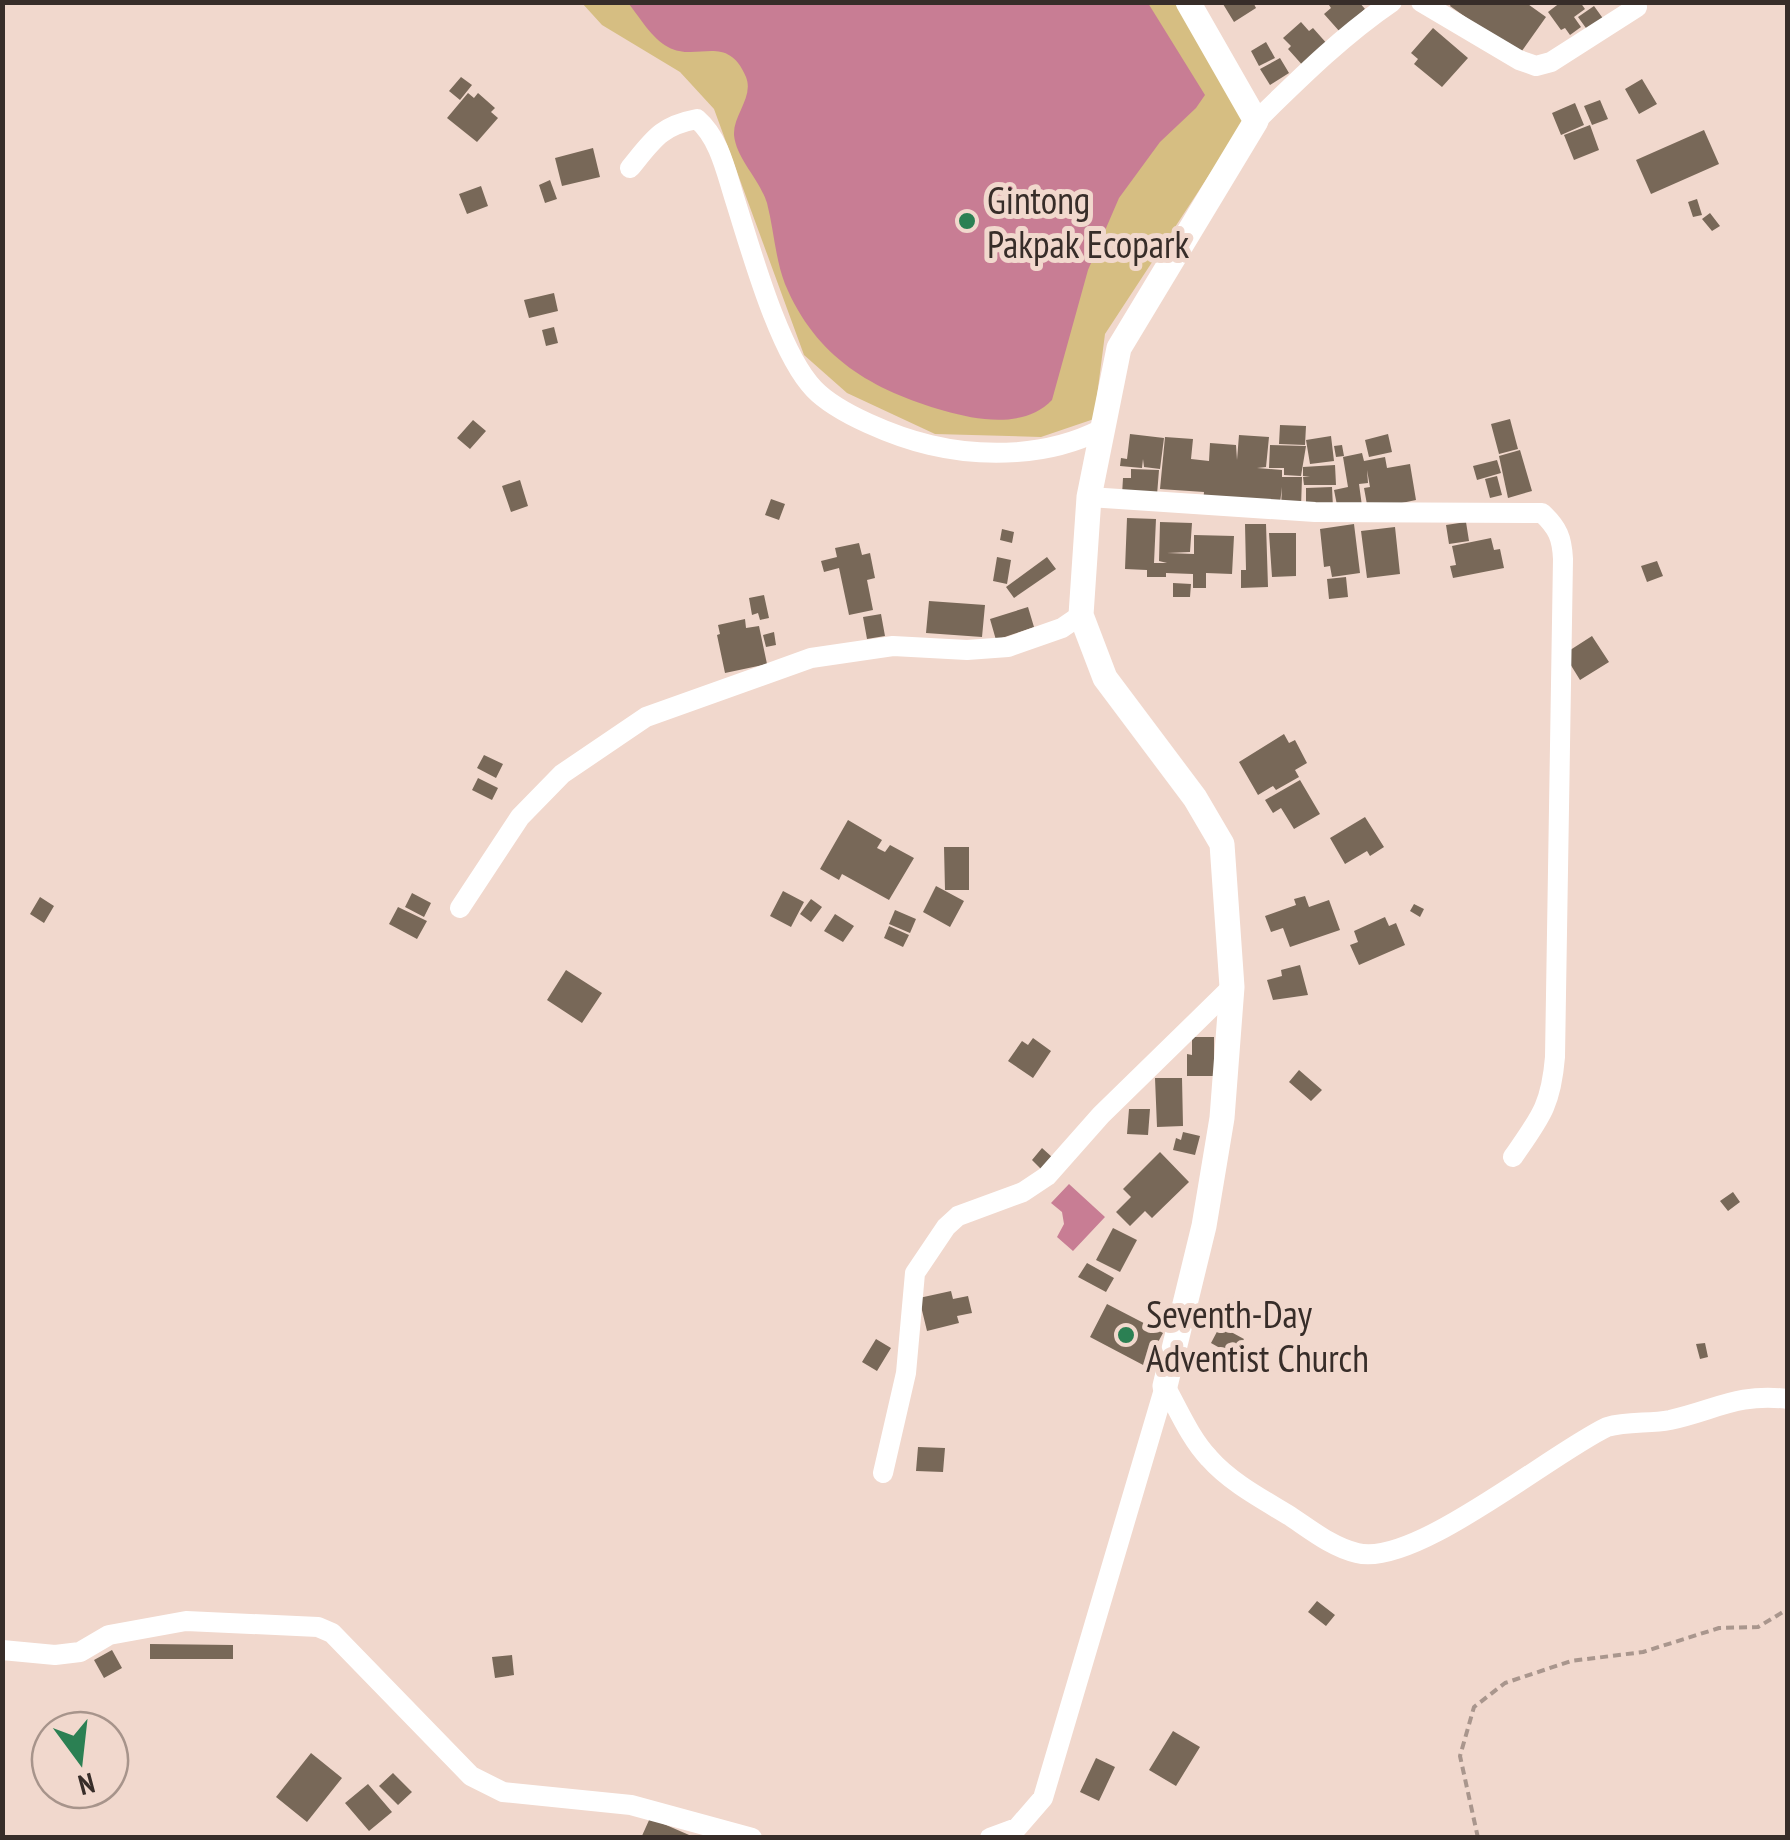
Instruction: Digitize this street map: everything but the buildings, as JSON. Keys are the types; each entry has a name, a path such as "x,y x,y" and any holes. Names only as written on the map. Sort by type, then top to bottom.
{"street":[{"path":"1188,2 1256,120"},
{"path":"990,1838 1017,1828 1044,1798 1165,1386 1204,1226 1222,1118 1232,987 1222,844 1194,798 1105,678 1081,615 1089,498 1100,430 1119,348 1256,120 1366,19 1392,2"},
{"path":"1421,2 1519,60 1536,66 1551,62 1637,7"},
{"path":"630,168 660,132 674,123 697,119 708,128 796,368 816,392 836,405 904,439 961,452 1042,450 1071,444 1100,430"},
{"path":"1089,498 1314,512 1542,514 1556,526 1562,540 1563,560 1555,1057 1552,1092 1543,1115 1513,1157"},
{"path":"460,908 520,817 562,774 646,717 810,658 893,646 967,650 1008,647 1062,628 1081,615"},
{"path":"883,1473 906,1374 915,1273 928,1252 958,1216 1023,1192 1047,1176 1102,1115 1232,987"},
{"path":"1165,1386 1199,1445 1224,1472 1334,1544 1359,1554 1377,1555 1399,1550 1436,1533 1606,1427 1622,1422 1670,1420 1742,1397 1788,1398"},
{"path":"2,1650 56,1655 80,1652 109,1635 186,1621 318,1627 332,1633 471,1776 489,1787 503,1792 662,1811 752,1838"}],"path":[{"path":"1478,1838 1460,1756 1474,1707 1505,1683 1571,1662 1643,1652 1719,1628 1758,1627 1788,1609"}],"shaded area":[{"name":"Gintong Pakpak Ecopark","path":"582,3 1193,3 1255,105 1105,334 1094,419 1041,437 935,434 847,393 804,355 714,109 680,72 602,25"},
{"name":"Gintong Pakpak Ecopark","path":"628,3 1148,3 1205,95 1160,142 1119,198 1088,270 1052,400 1029,415 1016,418 973,417 918,403 870,381 830,351 813,332 785,284 767,203 736,144 735,128 747,92 746,77 738,63 721,52 668,47 651,33"},
{"path":"1069,1184 1105,1217 1073,1251 1057,1237 1064,1224 1062,1212 1051,1203"}],"place":[{"name":"Gintong Pakpak Ecopark","path":"967,221"},
{"name":"Seventh-Day Adventist Church","path":"1126,1335"}]}
